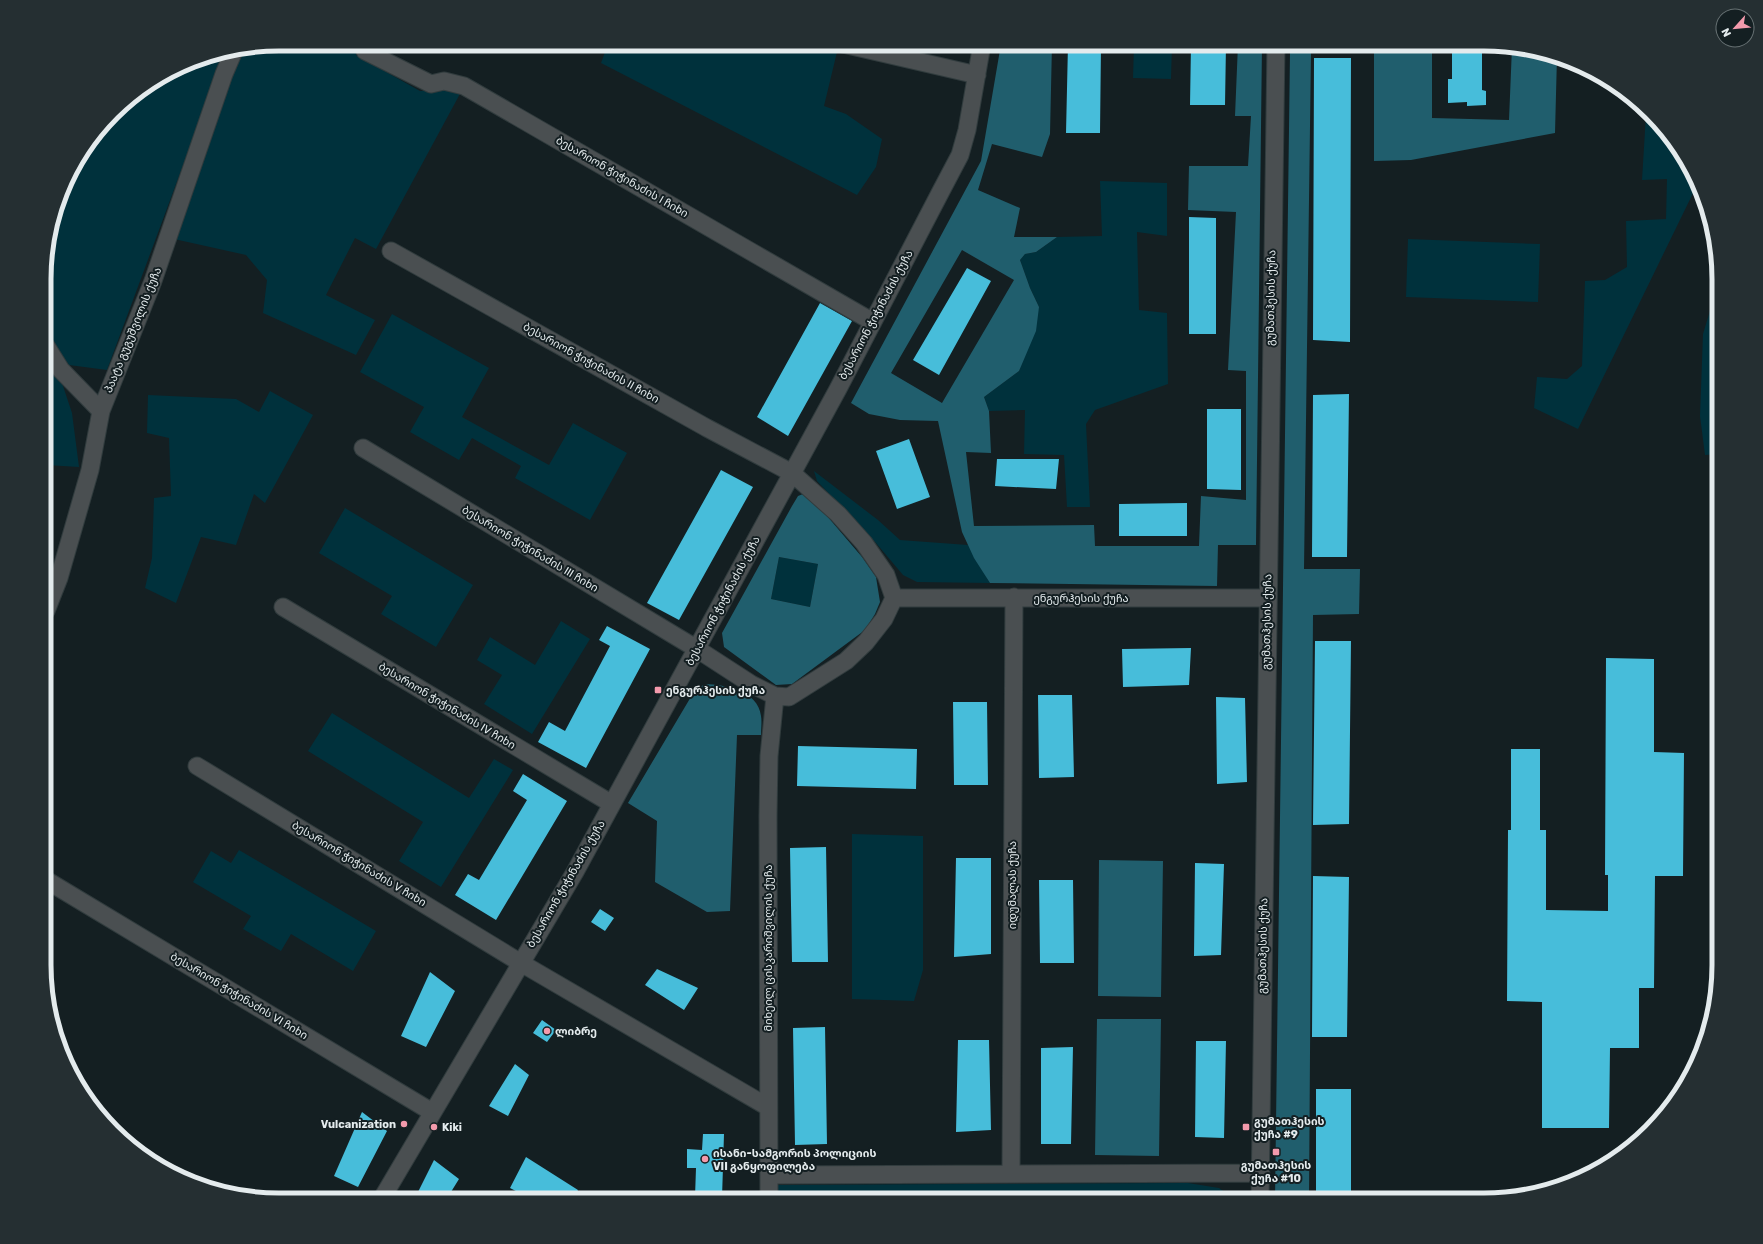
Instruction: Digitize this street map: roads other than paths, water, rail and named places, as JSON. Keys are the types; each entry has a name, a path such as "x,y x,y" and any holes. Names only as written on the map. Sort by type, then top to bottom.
{"street":[{"name":"ბესარიონ ჭიჭინაძის I ჩიხი","path":"365,51 431,84 444,81 464,86 873,322"},
{"path":"873,51 977,75"},
{"name":"ბესარიონ ჭიჭინაძის ქუჩა","path":"385,1193 575,872 698,649 873,322 960,155 967,130 981,51"},
{"name":"გუმათჰესის ქუჩა","path":"1260,1193 1267,598 1276,51"},
{"name":"პაატა გუგუშვილის ქუჩა","path":"51,598 59,578 90,470 101,411 153,281 224,74 232,56"},
{"name":"ბესარიონ ჭიჭინაძის II ჩიხი","path":"391,251 707,428 792,473"},
{"path":"51,354 61,370 101,411"},
{"name":"ბესარიონ ჭიჭინაძის III ჩიხი","path":"363,448 698,649"},
{"path":"698,649 751,684 775,696 789,697 846,661 866,642 884,619 894,598 886,575 864,543 838,514 792,473"},
{"name":"იდუმალას ქუჩა","path":"1011,1173 1014,597"},
{"name":"ენგურჰესის ქუჩა","path":"894,598 1267,598"},
{"name":"ბესარიონ ჭიჭინაძის IV ჩიხი","path":"283,607 612,804"},
{"name":"მიხეილ ცისკარიშვილის ქუჩა","path":"769,1193 768,764 775,696"},
{"name":"ბესარიონ ჭიჭინაძის V ჩიხი","path":"197,766 521,963 768,1106"},
{"name":"ბესარიონ ჭიჭინაძის VI ჩიხი","path":"51,883 432,1112"},
{"path":"769,1176 1261,1172"}],"place":[{"name":"ენგურჰესის ქუჩა","path":"658,690"},
{"name":"ლიბრე","path":"547,1031"},
{"name":"Vulcanization","path":"404,1124"},
{"name":"Kiki","path":"434,1127"},
{"name":"გუმათჰესის ქუჩა #9","path":"1246,1127"},
{"name":"გუმათჰესის ქუჩა #10","path":"1276,1152"},
{"name":"ისანი-სამგორის პოლიციის VII განყოფილება","path":"705,1159"}]}
